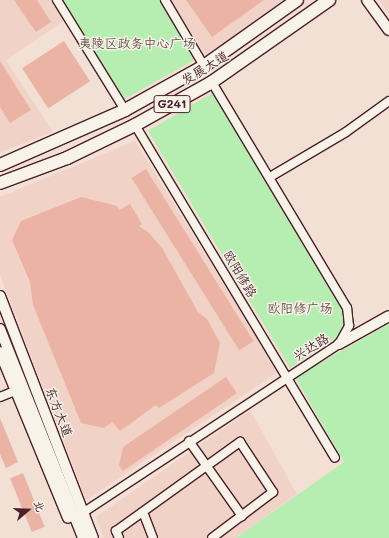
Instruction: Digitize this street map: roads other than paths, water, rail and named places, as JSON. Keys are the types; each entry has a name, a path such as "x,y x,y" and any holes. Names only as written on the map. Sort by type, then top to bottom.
{"highway":[{"name":"发展大道","path":"0,165 60,141 125,110 204,66 297,0"},
{"name":"发展大道","path":"0,183 67,158 135,125 212,82 329,0"}],"main road":[{"path":"367,0 389,30"},
{"name":"东方大道","path":"0,296 93,538"},
{"path":"347,332 389,308"},
{"path":"0,312 89,538"},
{"path":"339,344 389,316"},
{"path":"0,329 83,538"},
{"path":"0,352 77,538"}],"street":[{"path":"57,0 125,110"},
{"path":"165,0 204,66"},
{"name":"兴达路","path":"84,512 288,375 339,344 347,332 350,318 347,308 212,82"},
{"path":"270,178 346,132 389,101"},
{"name":"欧阳修路","path":"135,125 288,375 336,458"},
{"path":"0,397 15,391"},
{"path":"189,441 242,516"},
{"path":"119,538 116,531 240,442 273,488 270,496 212,538"},
{"path":"143,512 153,538"}],"park label":[{"name":"夷陵区政务中心广场","path":"137,43"},
{"name":"欧阳修广场","path":"300,308"}]}
